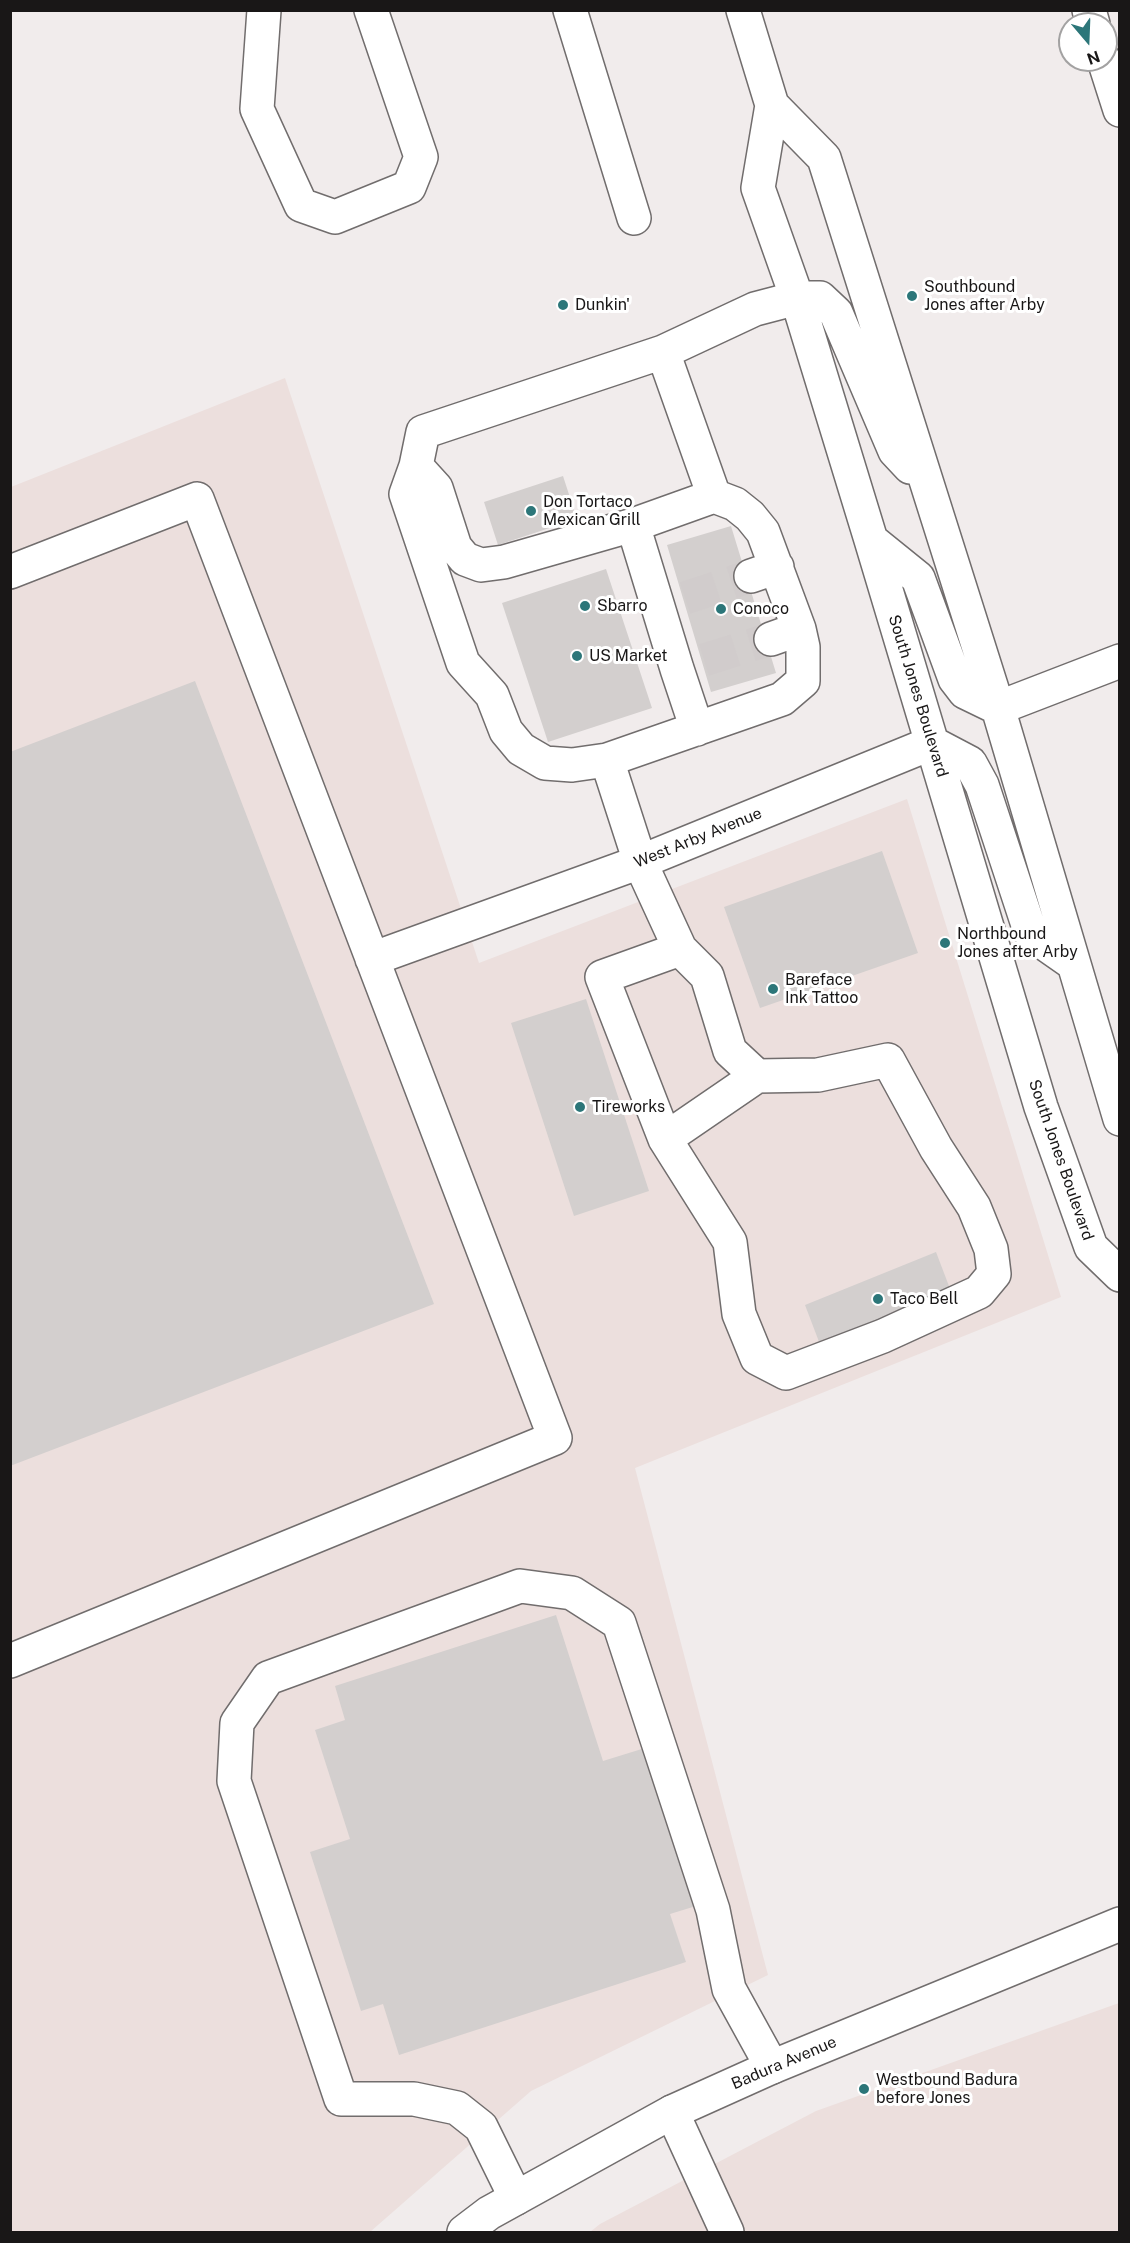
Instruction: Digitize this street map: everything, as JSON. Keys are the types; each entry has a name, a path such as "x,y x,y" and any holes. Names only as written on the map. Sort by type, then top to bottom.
{"main road":[{"path":"264,10 257,109 301,206 335,217 409,186 421,157 371,10"},
{"path":"570,10 634,218"},
{"name":"South Jones Boulevard","path":"743,10 772,105 758,188 797,298 1041,1107 1091,1247 1119,1275"},
{"path":"1108,72 1119,106"},
{"name":"South Jones Boulevard","path":"772,105 824,158 998,708 1119,1119"},
{"path":"416,466 436,488 455,547 465,559 481,565 504,562 633,525 714,496 735,504 750,516 763,532 764,572 785,634 803,647 803,681 782,699 607,760 572,765 545,763 521,749 506,731 492,695 463,663 406,494 416,466 423,432 663,352 756,309 797,298 820,298 836,313 895,451 929,489"},
{"path":"663,352 714,496"},
{"path":"10,572 197,500 555,1438 10,1661"},
{"path":"633,525 671,602 690,664 697,729"},
{"path":"871,540 918,578 955,680 965,692 998,708 1119,661"},
{"path":"932,743 970,762 982,785 1031,934 1074,964"},
{"name":"West Arby Avenue","path":"372,959 640,862 932,743"},
{"path":"607,760 640,862 680,949 707,976 730,1051 758,1076"},
{"path":"665,1139 758,1076 818,1074 888,1060 936,1148 974,1207 991,1249 994,1274 979,1293 883,1336 786,1373 757,1358 739,1314 730,1242 665,1139 602,977 680,949"},
{"path":"516,2198 481,2127 457,2108 414,2099 341,2099 234,1781 237,1723 268,1678 519,1586 572,1593 619,1623 714,1910 729,1989 772,2067"},
{"name":"Badura Avenue","path":"464,2232 489,2213 672,2112 772,2067 1119,1924"},
{"path":"672,2112 727,2232"}],"shaded area":[{"path":"285,378 479,963 907,799 1061,1297 635,1468 768,1975 531,2091 370,2232 11,2232 11,487"},
{"path":"1119,2003 1119,2232 590,2232 600,2224 816,2111"}],"building":[{"name":"Don Tortaco Mexican Grill","path":"563,476 577,519 498,545 484,502"},
{"path":"731,526 776,673 711,692 667,545"},
{"name":"US Market","path":"606,569 652,708 548,742 502,603"},
{"path":"195,681 434,1304 10,1466 10,752"},
{"path":"882,851 918,953 760,1008 724,907"},
{"name":"Tireworks","path":"586,999 649,1191 574,1216 511,1023"},
{"name":"Taco Bell","path":"936,1252 952,1294 821,1347 805,1305"},
{"path":"556,1615 603,1761 645,1748 696,1906 670,1914 686,1962 399,2055 383,2004 361,2011 310,1852 350,1839 315,1730 345,1720 335,1686"}],"tunnel":[{"path":"685,598 751,576"},
{"path":"704,660 771,639"}],"place":[{"name":"Southbound Jones after Arby","path":"912,296"},
{"name":"Dunkin'","path":"563,305"},
{"name":"Don Tortaco Mexican Grill","path":"531,511"},
{"name":"Sbarro","path":"585,606"},
{"name":"Conoco","path":"721,609"},
{"name":"US Market","path":"577,656"},
{"name":"Northbound Jones after Arby","path":"945,943"},
{"name":"Bareface Ink Tattoo","path":"773,989"},
{"name":"Tireworks","path":"580,1107"},
{"name":"Taco Bell","path":"878,1299"},
{"name":"Westbound Badura before Jones","path":"864,2089"}]}
